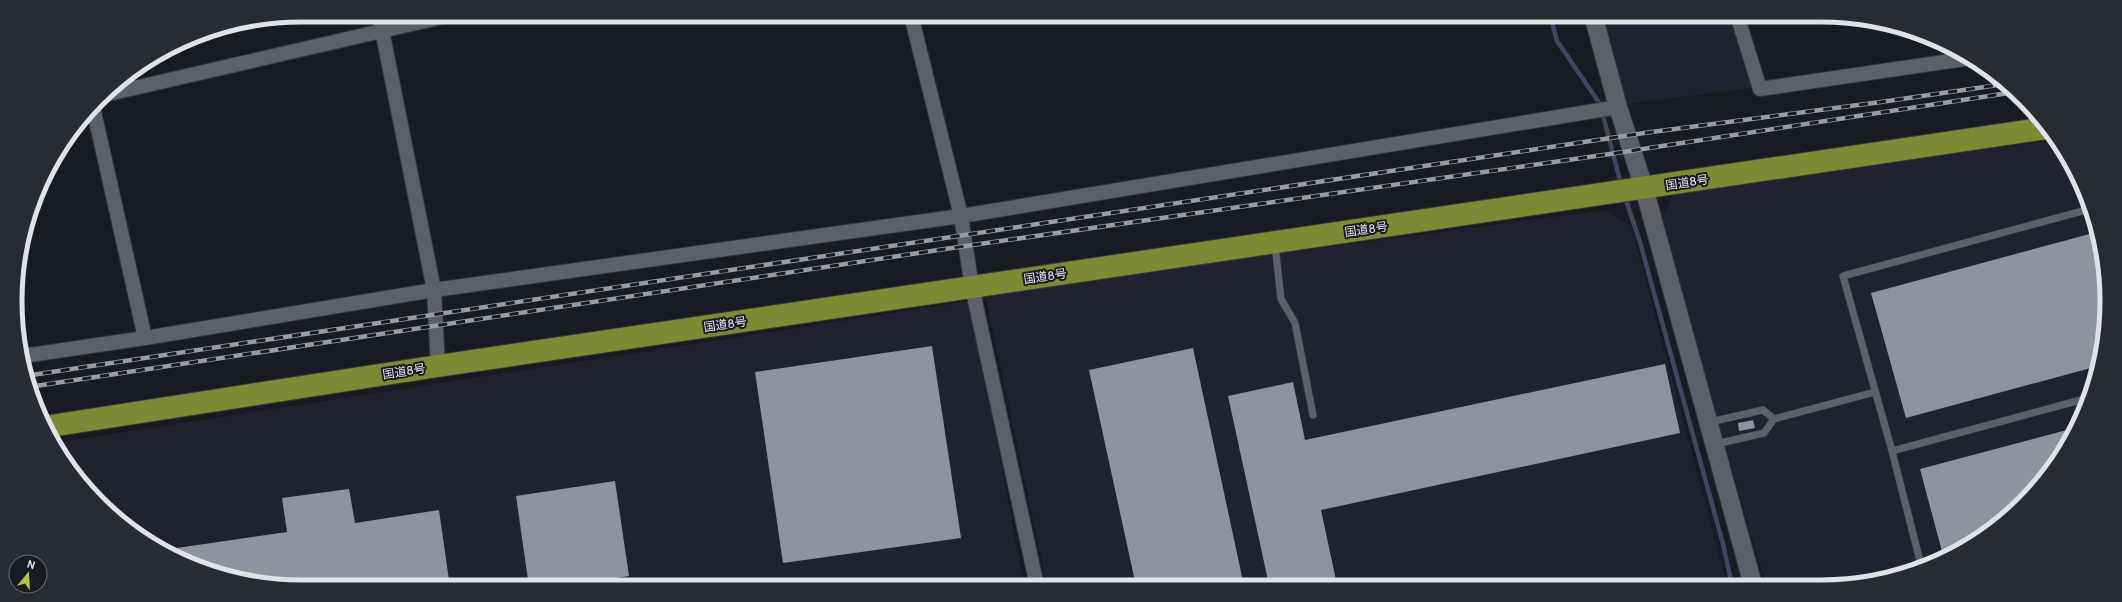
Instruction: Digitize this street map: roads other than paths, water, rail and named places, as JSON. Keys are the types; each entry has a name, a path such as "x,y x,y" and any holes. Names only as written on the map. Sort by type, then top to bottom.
{"highway":[{"name":"国道8号","path":"52,426 438,366 2040,129"}],"street":[{"path":"381,22 434,290 438,366"},
{"path":"116,92 421,22"},
{"path":"913,22 961,216 972,287 1036,580"},
{"path":"1595,22 1618,107 1644,188 1710,422 1752,580"},
{"path":"1739,22 1760,89 1961,59"},
{"path":"27,355 145,338 434,290 961,216 1618,107"},
{"path":"94,114 145,338"}],"lane":[{"path":"1920,562 1892,451 1843,276 2085,210"},
{"path":"1275,243 1282,299 1295,322 1313,415"},
{"path":"1716,444 1764,433 1774,419 1875,392"},
{"path":"1892,451 2082,400"},
{"path":"1710,422 1763,410 1774,419"}],"waterway":[{"path":"1552,22 1557,41 1600,104 1621,184"},
{"path":"1625,197 1640,242 1723,544 1731,580"}],"railway":[{"path":"33,375 1644,133 1997,85"},
{"path":"36,386 945,249 1610,154 2007,93"}]}
